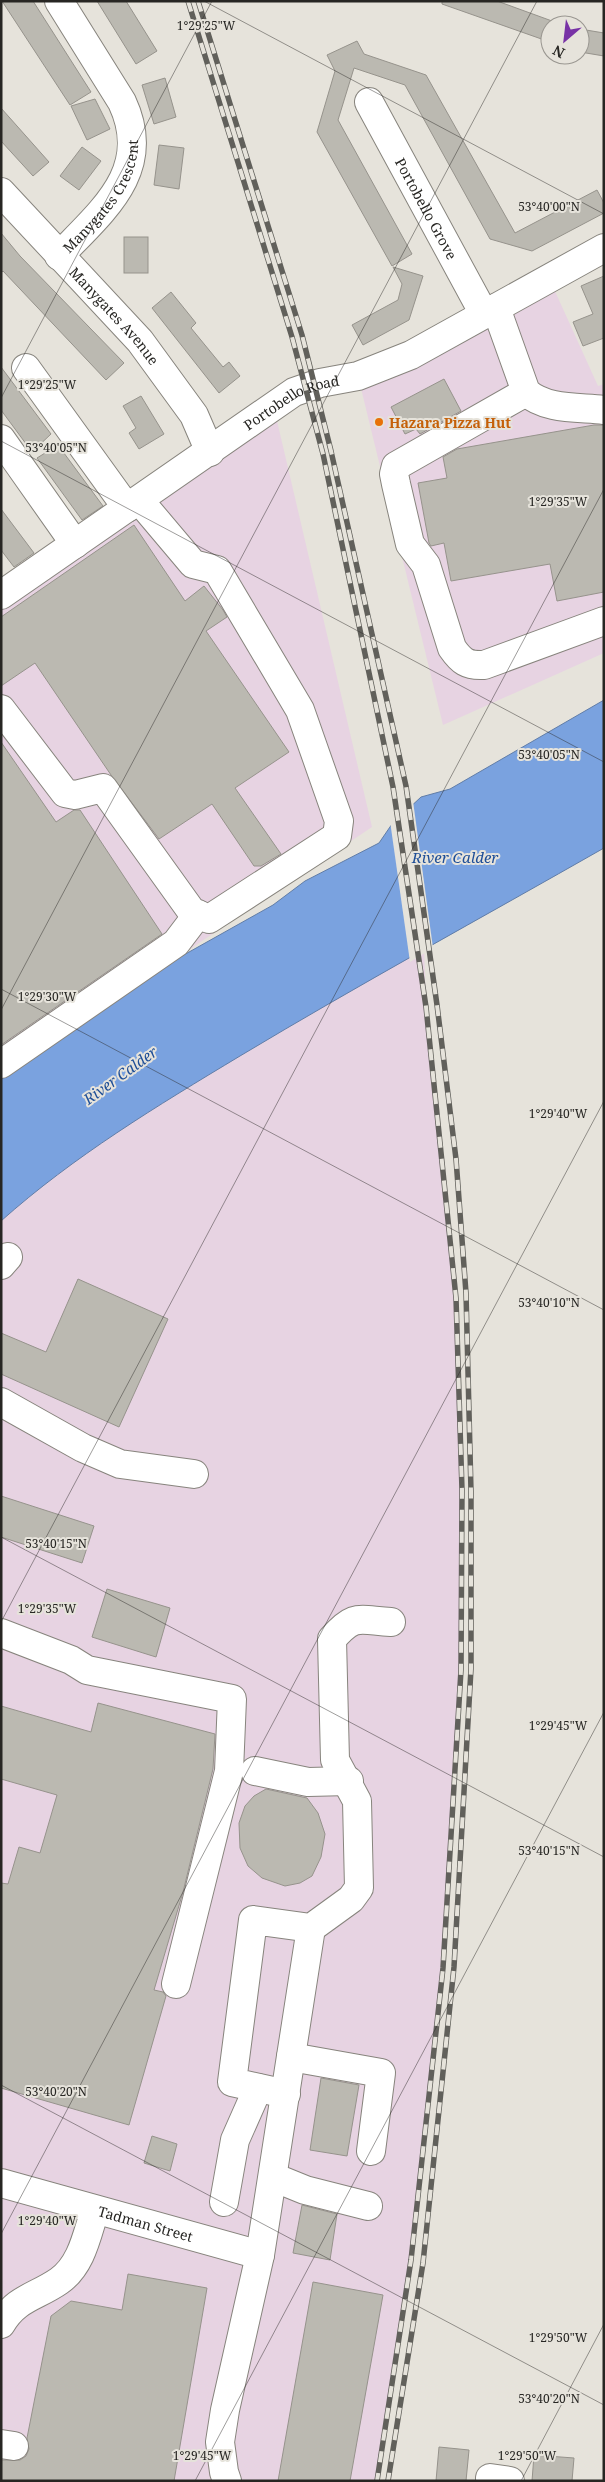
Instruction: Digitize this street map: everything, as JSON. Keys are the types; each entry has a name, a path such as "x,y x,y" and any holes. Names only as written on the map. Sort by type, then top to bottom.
{"street":[{"name":"Manygates Crescent","path":"59,1 122,102 129,117 133,138 133,154 116,194 59,256"},
{"name":"Portobello Grove","path":"369,102 490,311 526,392"},
{"name":"Manygates Avenue","path":"1,192 140,342 172,382 194,415 210,452"},
{"name":"Portobello Road","path":"4,588 75,544 300,389 358,376 395,362 604,248"},
{"path":"1,710 65,793 76,794 103,788 192,912 209,918 337,836 339,821 300,710 217,570 193,564 133,504 26,368"},
{"path":"604,410 545,404 534,399 526,392 396,466 396,484 410,544 426,565 452,648 460,660 471,665 484,665 604,621"},
{"path":"1,439 75,544"},
{"path":"1,1064 176,943 198,914"},
{"path":"1,1402 83,1448 120,1464 194,1474"},
{"path":"286,2094 232,2082 253,1920 311,1928 351,1899 359,1888 358,1800 336,1760 332,1639 346,1623 355,1620 390,1622"},
{"path":"1,1633 71,1660 87,1670 232,1699 229,1771 176,1984"},
{"path":"256,1771 308,1782 348,1781"},
{"path":"227,2481 220,2442 260,2255 311,1928"},
{"path":"291,2057 381,2073 371,2151"},
{"path":"224,2202 235,2140 258,2088"},
{"path":"273,2180 368,2206"},
{"name":"Tadman Street","path":"1,2183 260,2255"},
{"path":"4,2311 60,2280 77,2262 96,2210"}],"shaded area":[{"path":"549,278 598,386 604,384 604,653 443,725 358,376"},
{"path":"274,408 372,827 1,1076 1,595"},
{"path":"422,885 426,1007 456,1298 462,1490 461,1670 443,1968 411,2260 377,2481 1,2481 1,1162"}],"water":[{"name":"River Calder","path":"604,700 604,848 330,1003 178,1094 87,1153 1,1221 1,1076 173,961 273,905 305,881 379,843 392,824 421,797 450,789"}],"pier":[{"path":"413,801 433,948 410,962 390,821"}],"building":[{"path":"2,1 33,1 91,92 70,105"},
{"path":"97,1 126,1 157,51 136,64"},
{"path":"442,1 497,1 540,17 540,38 442,4"},
{"path":"590,31 604,33 604,56 590,54"},
{"path":"357,41 364,54 426,75 515,233 597,190 604,203 604,213 532,251 490,239 405,85 354,68 338,120 412,254 392,266 317,132 335,71 327,55"},
{"path":"165,78 176,117 154,124 142,85"},
{"path":"95,99 110,129 87,140 71,106"},
{"path":"1,108 49,162 33,176 1,141"},
{"path":"159,145 184,148 179,189 154,185"},
{"path":"82,147 101,161 79,190 60,176"},
{"path":"1,233 20,256 124,363 106,380 3,271 1,273"},
{"path":"124,237 148,237 148,273 124,273"},
{"path":"393,267 423,276 409,320 363,345 352,325 398,300 402,284"},
{"path":"604,276 604,338 583,346 573,322 593,314 581,286"},
{"path":"171,292 196,323 191,328 223,367 229,362 240,376 219,393 152,308"},
{"path":"1,367 51,434 32,452 1,410"},
{"path":"444,379 461,411 420,434 416,429 405,434 391,407"},
{"path":"141,396 164,434 139,449 129,433 136,428 123,406"},
{"path":"594,425 604,425 604,592 557,601 550,564 451,581 444,543 431,546 429,543 418,483 447,478 443,457 457,449"},
{"path":"58,445 103,506 82,520 37,458"},
{"path":"1,509 34,553 14,567 1,550"},
{"path":"134,525 185,601 204,586 223,610 227,617 206,631 289,752 235,788 281,854 261,866 254,866 212,804 159,839 111,775 35,663 1,686 1,617"},
{"path":"1,742 56,822 74,810 80,810 162,934 1,1045"},
{"path":"78,1279 168,1319 119,1427 1,1374 1,1333 46,1352"},
{"path":"1,1496 94,1526 82,1563 1,1537"},
{"path":"107,1589 170,1608 156,1657 92,1637"},
{"path":"98,1703 215,1734 213,1769 183,1892 154,1990 163,1992 166,1996 129,2125 1,2088 1,1883 8,1884 19,1847 40,1853 57,1795 1,1779 1,1706 91,1732"},
{"path":"266,1789 307,1798 318,1813 325,1834 321,1857 312,1876 300,1883 285,1886 262,1878 248,1866 240,1848 239,1823 245,1806 254,1796"},
{"path":"321,2078 359,2085 347,2156 310,2150"},
{"path":"152,2136 177,2144 170,2171 144,2163"},
{"path":"302,2205 337,2214 330,2260 293,2253"},
{"path":"128,2274 207,2288 174,2481 1,2481 1,2460 20,2460 26,2456 29,2449 27,2438 51,2316 71,2301 122,2310"},
{"path":"313,2282 383,2295 350,2481 278,2481"},
{"path":"439,2447 469,2450 466,2481 436,2481"},
{"path":"534,2455 574,2458 572,2481 532,2481"}],"railway":[{"path":"188,1 292,337 323,454 393,787 426,1007 456,1298 462,1490 461,1670 443,1968 411,2260 377,2481"},
{"path":"198,1 302,335 331,451 406,786 437,1005 456,1159 466,1293 471,1491 471,1669 454,1967 423,2263 388,2481"}],"place":[{"name":"Hazara Pizza Hut","path":"379,422"}]}
